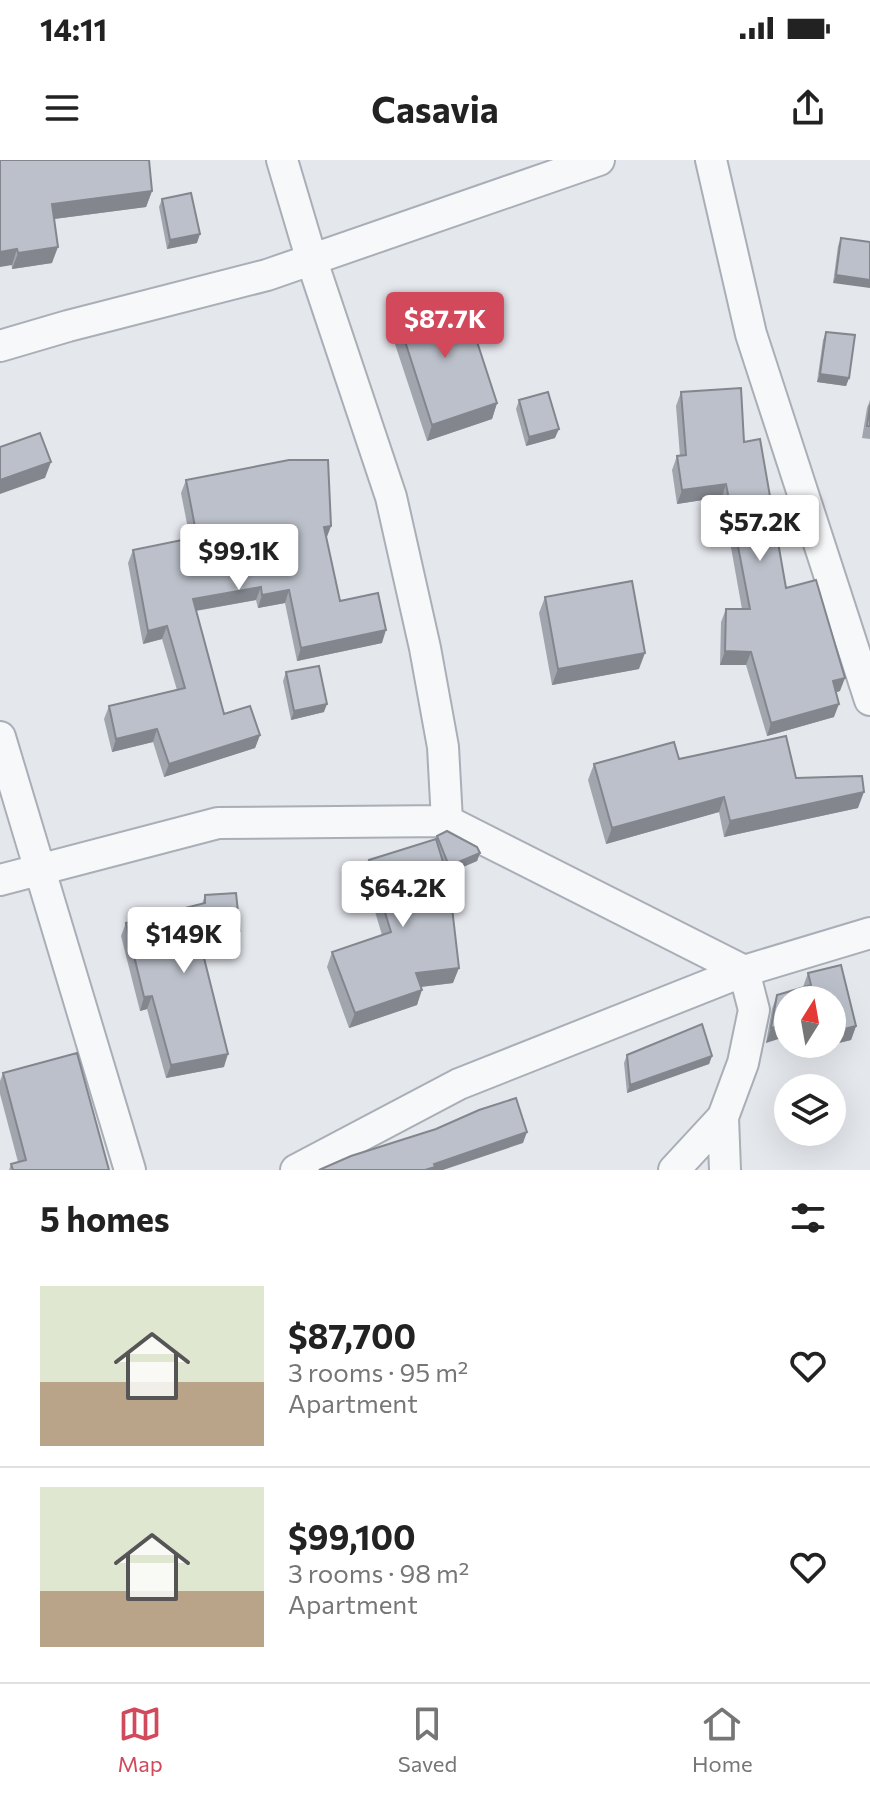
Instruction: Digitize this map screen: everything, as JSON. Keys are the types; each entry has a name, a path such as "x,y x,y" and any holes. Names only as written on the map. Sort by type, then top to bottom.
{"street":[{"path":"282,160 312,261 391,497 441,732 447,821"},
{"path":"0,346 312,261 599,160"},
{"path":"711,160 751,334 870,700"},
{"path":"0,737 130,1170"},
{"path":"0,880 218,823 447,821 744,971 754,1010 743,1063 723,1117 674,1170"},
{"path":"296,1170 459,1084 744,971 870,933"},
{"path":"723,1117 725,1170"}],"building":[{"path":"0,160 149,160 152,191 52,204 58,247 18,253 17,249 0,252"},
{"path":"191,193 200,234 170,240 162,199"},
{"path":"841,238 870,242 870,280 836,275"},
{"path":"424,295 430,319 466,308 497,403 432,425 393,304"},
{"path":"826,332 855,335 849,378 820,374"},
{"path":"741,388 744,442 760,439 786,588 816,580 845,678 833,681 839,704 771,723 751,652 725,651 726,609 750,609 726,484 682,490 677,456 686,455 681,392"},
{"path":"548,392 559,429 529,437 519,400"},
{"path":"40,433 51,462 0,480 0,447"},
{"path":"289,460 328,460 331,526 324,527 340,601 378,593 386,630 301,648 289,590 262,595 261,587 193,599 224,714 250,706 260,735 169,764 157,729 116,739 109,706 185,688 167,626 148,631 133,550 197,537 186,480"},
{"path":"632,581 645,653 558,669 545,597"},
{"path":"319,666 327,704 294,711 286,672"},
{"path":"786,736 796,778 862,776 864,792 730,821 724,797 612,828 594,764 674,742 679,759"},
{"path":"447,831 477,847 480,853 449,866 437,836"},
{"path":"436,839 454,898 451,899 459,968 416,973 422,990 355,1013 332,952 391,932 369,860"},
{"path":"236,893 240,931 198,934 228,1054 171,1065 152,996 144,997 126,923 205,903 205,895"},
{"path":"841,965 856,1026 846,1028 846,986 808,986 811,985 808,973"},
{"path":"702,1024 712,1056 630,1085 627,1055"},
{"path":"77,1053 109,1170 13,1170 11,1164 26,1160 3,1073"},
{"path":"516,1098 527,1132 434,1164 435,1167 425,1170 319,1170 351,1156 436,1129"}]}
